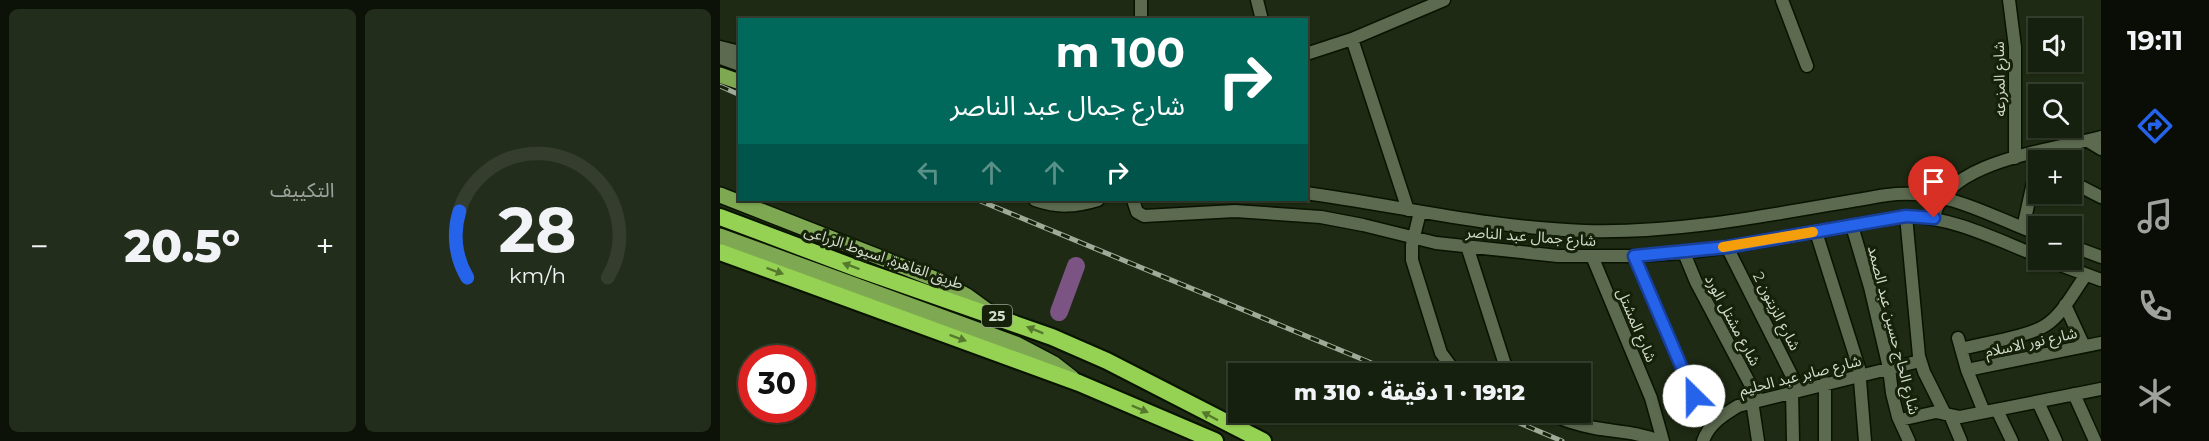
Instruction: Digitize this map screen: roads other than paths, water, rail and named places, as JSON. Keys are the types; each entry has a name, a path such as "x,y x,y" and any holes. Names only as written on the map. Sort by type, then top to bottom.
{"highway":[{"name":"طريق القاهرة, اسيوط الزراعى","path":"720,217 861,270 1043,333 1107,361 1263,441"},
{"name":"25","path":"720,252 1079,383 1215,441"}],"main road":[{"path":"722,75 738,81"},
{"path":"720,195 940,281 967,296 991,314"},
{"path":"720,236 1016,344 1054,364 1079,383"}],"street":[{"path":"1141,0 1141,18"},
{"path":"1257,0 1262,18"},
{"path":"1308,53 1352,39 1444,0"},
{"path":"1782,0 1807,66"},
{"name":"شارع المزرعه","path":"2009,0 2015,47 2015,158"},
{"path":"1352,39 1414,211 1412,260 1436,338 1449,363"},
{"path":"720,46 738,51"},
{"path":"720,58 738,64"},
{"path":"2045,150 2101,137"},
{"path":"2088,141 2101,149"},
{"path":"1934,218 1935,210 1943,196 1967,177 1981,169 2028,154"},
{"path":"2082,187 2101,197"},
{"name":"شارع جمال عبد الناصر","path":"1308,189 1414,211 1553,229 1588,231 1688,225 1901,193 1943,196 2028,230"},
{"path":"1039,201 1061,207 1091,201"},
{"name":"شارع جمال عبد الناصر","path":"1132,201 1137,212 1144,216 1234,205 1321,217 1363,225 1413,239 1558,256 1634,256 1684,253 1906,216 1934,218 1962,226 2028,252"},
{"path":"2023,228 2029,204"},
{"path":"1906,216 1920,361 1961,441"},
{"name":"شارع الحاج حسين عبد الصمد","path":"1852,226 1870,287 1889,368 1892,393 1907,440"},
{"path":"1816,232 1860,375 1865,441"},
{"path":"1467,246 1504,363"},
{"name":"شارع الزيتون 2","path":"1727,247 1796,390"},
{"path":"2012,441 1967,370 1960,343 2032,332 2045,326 2094,278 2101,257 2082,250"},
{"name":"شارع مشتل الورد","path":"1684,253 1696,282 1755,400 1758,441"},
{"name":"شارع المشتل","path":"1592,256 1651,398 1661,441"},
{"path":"1634,256 1694,396"},
{"path":"2074,270 2094,278"},
{"path":"2065,305 2084,346"},
{"name":"شارع نور الاسلام","path":"1967,370 2101,343"},
{"name":"شارع صابر عبد الحليم","path":"1703,441 1706,432 1721,417 1738,406 1920,361"},
{"path":"1825,383 1825,441"},
{"path":"1900,420 1936,412 1960,417 2101,388"},
{"path":"1793,441 1796,390"},
{"path":"2074,394 2095,441"},
{"path":"2038,402 2056,441"},
{"path":"1574,423 1629,432 1661,441"}],"waterway":[{"path":"1059,312 1076,266"}],"railway":[{"path":"720,86 738,94"},
{"path":"980,201 1371,363"},
{"path":"1519,423 1562,441"}]}
